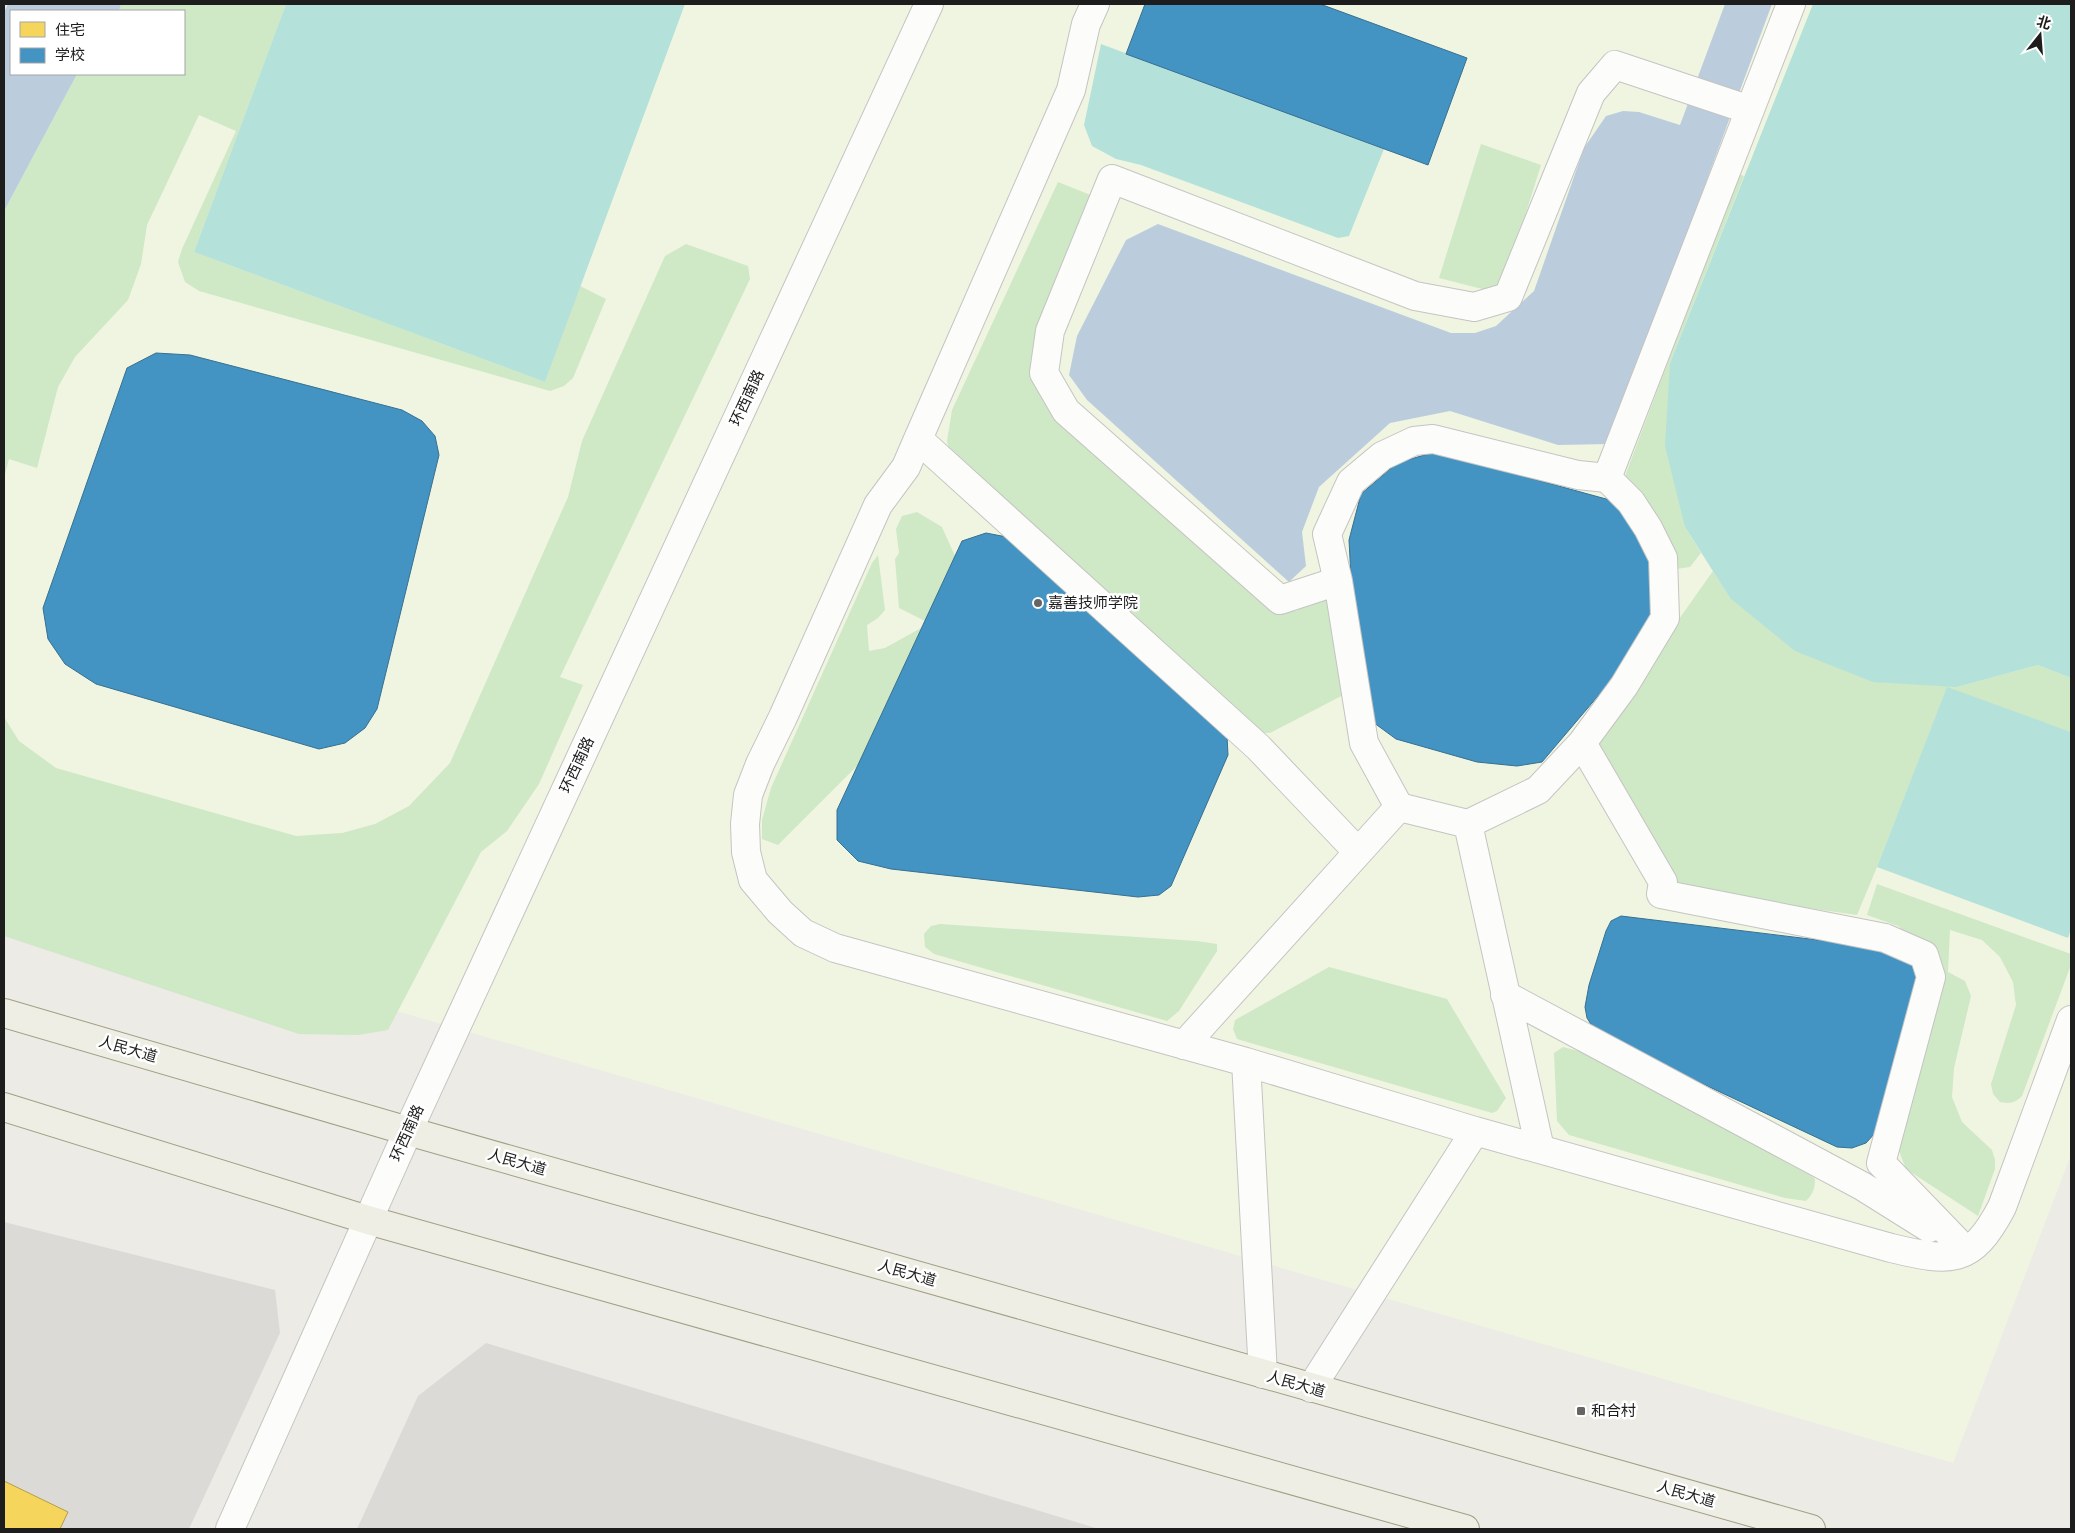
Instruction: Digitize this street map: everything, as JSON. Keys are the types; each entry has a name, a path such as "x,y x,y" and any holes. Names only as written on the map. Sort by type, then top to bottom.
{"main road":[{"name":"人民大道","path":"4,1013 408,1131 1811,1529"},
{"path":"4,1107 368,1220 1465,1529"}],"street":[{"name":"环西南路","path":"230,1529 408,1131 929,4"},
{"path":"1095,4 1086,24 1071,90 918,440 906,466 878,505 748,795 745,824 746,852 753,880 780,912 803,933 835,948 1246,1062 1475,1131 1891,1248 1928,1256 1956,1256 1975,1247 1990,1230 2002,1207 2071,1020"},
{"path":"1607,478 1791,4"},
{"path":"1338,581 1280,600 1066,411 1044,374 1050,331 1112,179 1416,296 1474,307 1508,298 1591,93 1614,65 1750,110"},
{"path":"1433,439 1578,475 1607,478 1631,502 1648,528 1663,558 1665,618 1624,686 1582,743 1538,790 1468,824 1399,807 1364,743 1338,581 1327,534 1351,482 1382,456 1414,441 1433,439"},
{"path":"918,440 1258,746 1358,852"},
{"path":"1582,743 1663,882 1661,894 1885,938 1924,955 1931,977 1881,1163 1966,1251"},
{"path":"1184,1045 1399,807"},
{"path":"1468,824 1540,1149"},
{"path":"1505,995 1862,1186 1966,1251"},
{"path":"1246,1062 1262,1374"},
{"path":"1311,1388 1475,1131"}],"shaded area":[{"path":"8,4 121,4 119,10 10,10 10,75 76,75 4,211 4,12"},
{"name":"嘉善技师学院","path":"143,4 2071,4 2071,1155 1953,1463 4,897 4,309 185,75 185,10"},
{"path":"286,4 685,4 545,382 194,252"},
{"path":"1725,4 1772,4 1609,444 1558,445 1450,411 1390,423 1319,487 1302,532 1306,566 1289,582 1087,400 1069,375 1077,336 1126,240 1158,224 1451,333 1475,333 1496,326 1534,291 1584,148 1606,116 1623,111 1639,112 1680,125"},
{"path":"1813,4 2071,4 2071,678 2038,665 1957,687 1873,682 1795,651 1730,598 1685,527 1665,446 1670,363"},
{"path":"1101,44 1384,149 1349,236 1338,238 1141,165 1116,159 1092,146 1084,125"},
{"path":"1947,687 2071,732 2071,929 2068,938 1877,867"},
{"path":"4,1222 275,1290 280,1333 189,1529 4,1529"},
{"path":"486,1343 1099,1529 357,1529 418,1396"}],"green space":[{"path":"121,4 286,4 194,252 545,382 580,286 606,299 573,378 564,386 550,391 199,291 185,282 178,262 182,249 236,131 199,115 147,225 141,264 128,300 75,357 58,387 37,468 9,459 4,478 4,211 76,75 185,75 185,10 119,10"},
{"path":"1481,144 1541,165 1506,276 1496,289 1490,291 1439,278"},
{"path":"1739,174 1744,176 1670,363 1685,527 1701,553 1690,567 1669,570 1622,484"},
{"path":"1058,182 1098,198 1038,378 1279,609 1296,611 1330,591 1351,691 1270,733 1249,733 951,460 947,441 952,410"},
{"path":"686,244 748,266 750,279 560,677 583,685 539,784 507,831 481,852 388,1030 358,1035 299,1034 4,936 4,717 19,741 56,768 296,836 342,833 375,824 409,806 450,763 568,497 582,441 665,256"},
{"path":"917,512 942,527 955,556 925,621 899,608 895,559 899,553 896,529 902,516"},
{"path":"878,555 885,610 878,618 867,625 869,651 885,648 921,628 858,765 778,845 762,839 762,820 771,788 872,563"},
{"path":"1713,571 1730,598 1957,687 2038,665 2071,678 2071,732 1947,688 1857,915 1674,889 1592,742"},
{"path":"1877,884 2071,954 2071,965 2022,1096 2012,1102 2000,1102 1993,1094 1991,1084 2016,1005 2013,982 2000,957 1982,940 1950,930 1948,972 1965,981 1971,996 1954,1068 1952,1097 1962,1122 1992,1150 1995,1160 1995,1169 1978,1216 1906,1169 1896,1143 1929,955 1898,926 1867,915"},
{"path":"940,924 1197,941 1217,944 1217,951 1179,1011 1167,1021 934,954 925,947 924,934 931,926"},
{"path":"1329,967 1447,999 1506,1098 1497,1111 1492,1113 1237,1039 1233,1029 1235,1020"},
{"path":"1563,1047 1589,1054 1807,1171 1815,1179 1812,1193 1806,1201 1785,1198 1569,1135 1557,1121 1554,1053"}],"building: 住宅":[{"path":"4,1481 68,1512 60,1529 4,1529"}],"building: 学校":[{"path":"1145,4 1320,4 1467,58 1428,165 1126,54"},
{"path":"156,353 190,355 402,410 422,421 435,436 439,455 377,709 365,728 345,743 319,749 96,684 65,664 48,639 43,608 127,368"},
{"path":"1435,452 1617,502 1660,568 1663,610 1642,644 1542,762 1517,766 1477,762 1396,739 1366,717 1356,670 1349,540 1361,494 1397,463"},
{"path":"986,533 1012,538 1227,736 1228,755 1171,886 1159,895 1138,897 891,869 858,861 837,840 837,810 962,541"},
{"path":"1621,916 1900,950 1922,973 1876,1132 1866,1143 1852,1148 1837,1147 1601,1036 1587,1018 1585,1007 1589,985 1606,931 1611,921"}],"place":[{"name":"嘉善技师学院","path":"1038,603"},
{"name":"和合村","path":"1581,1411"}]}
